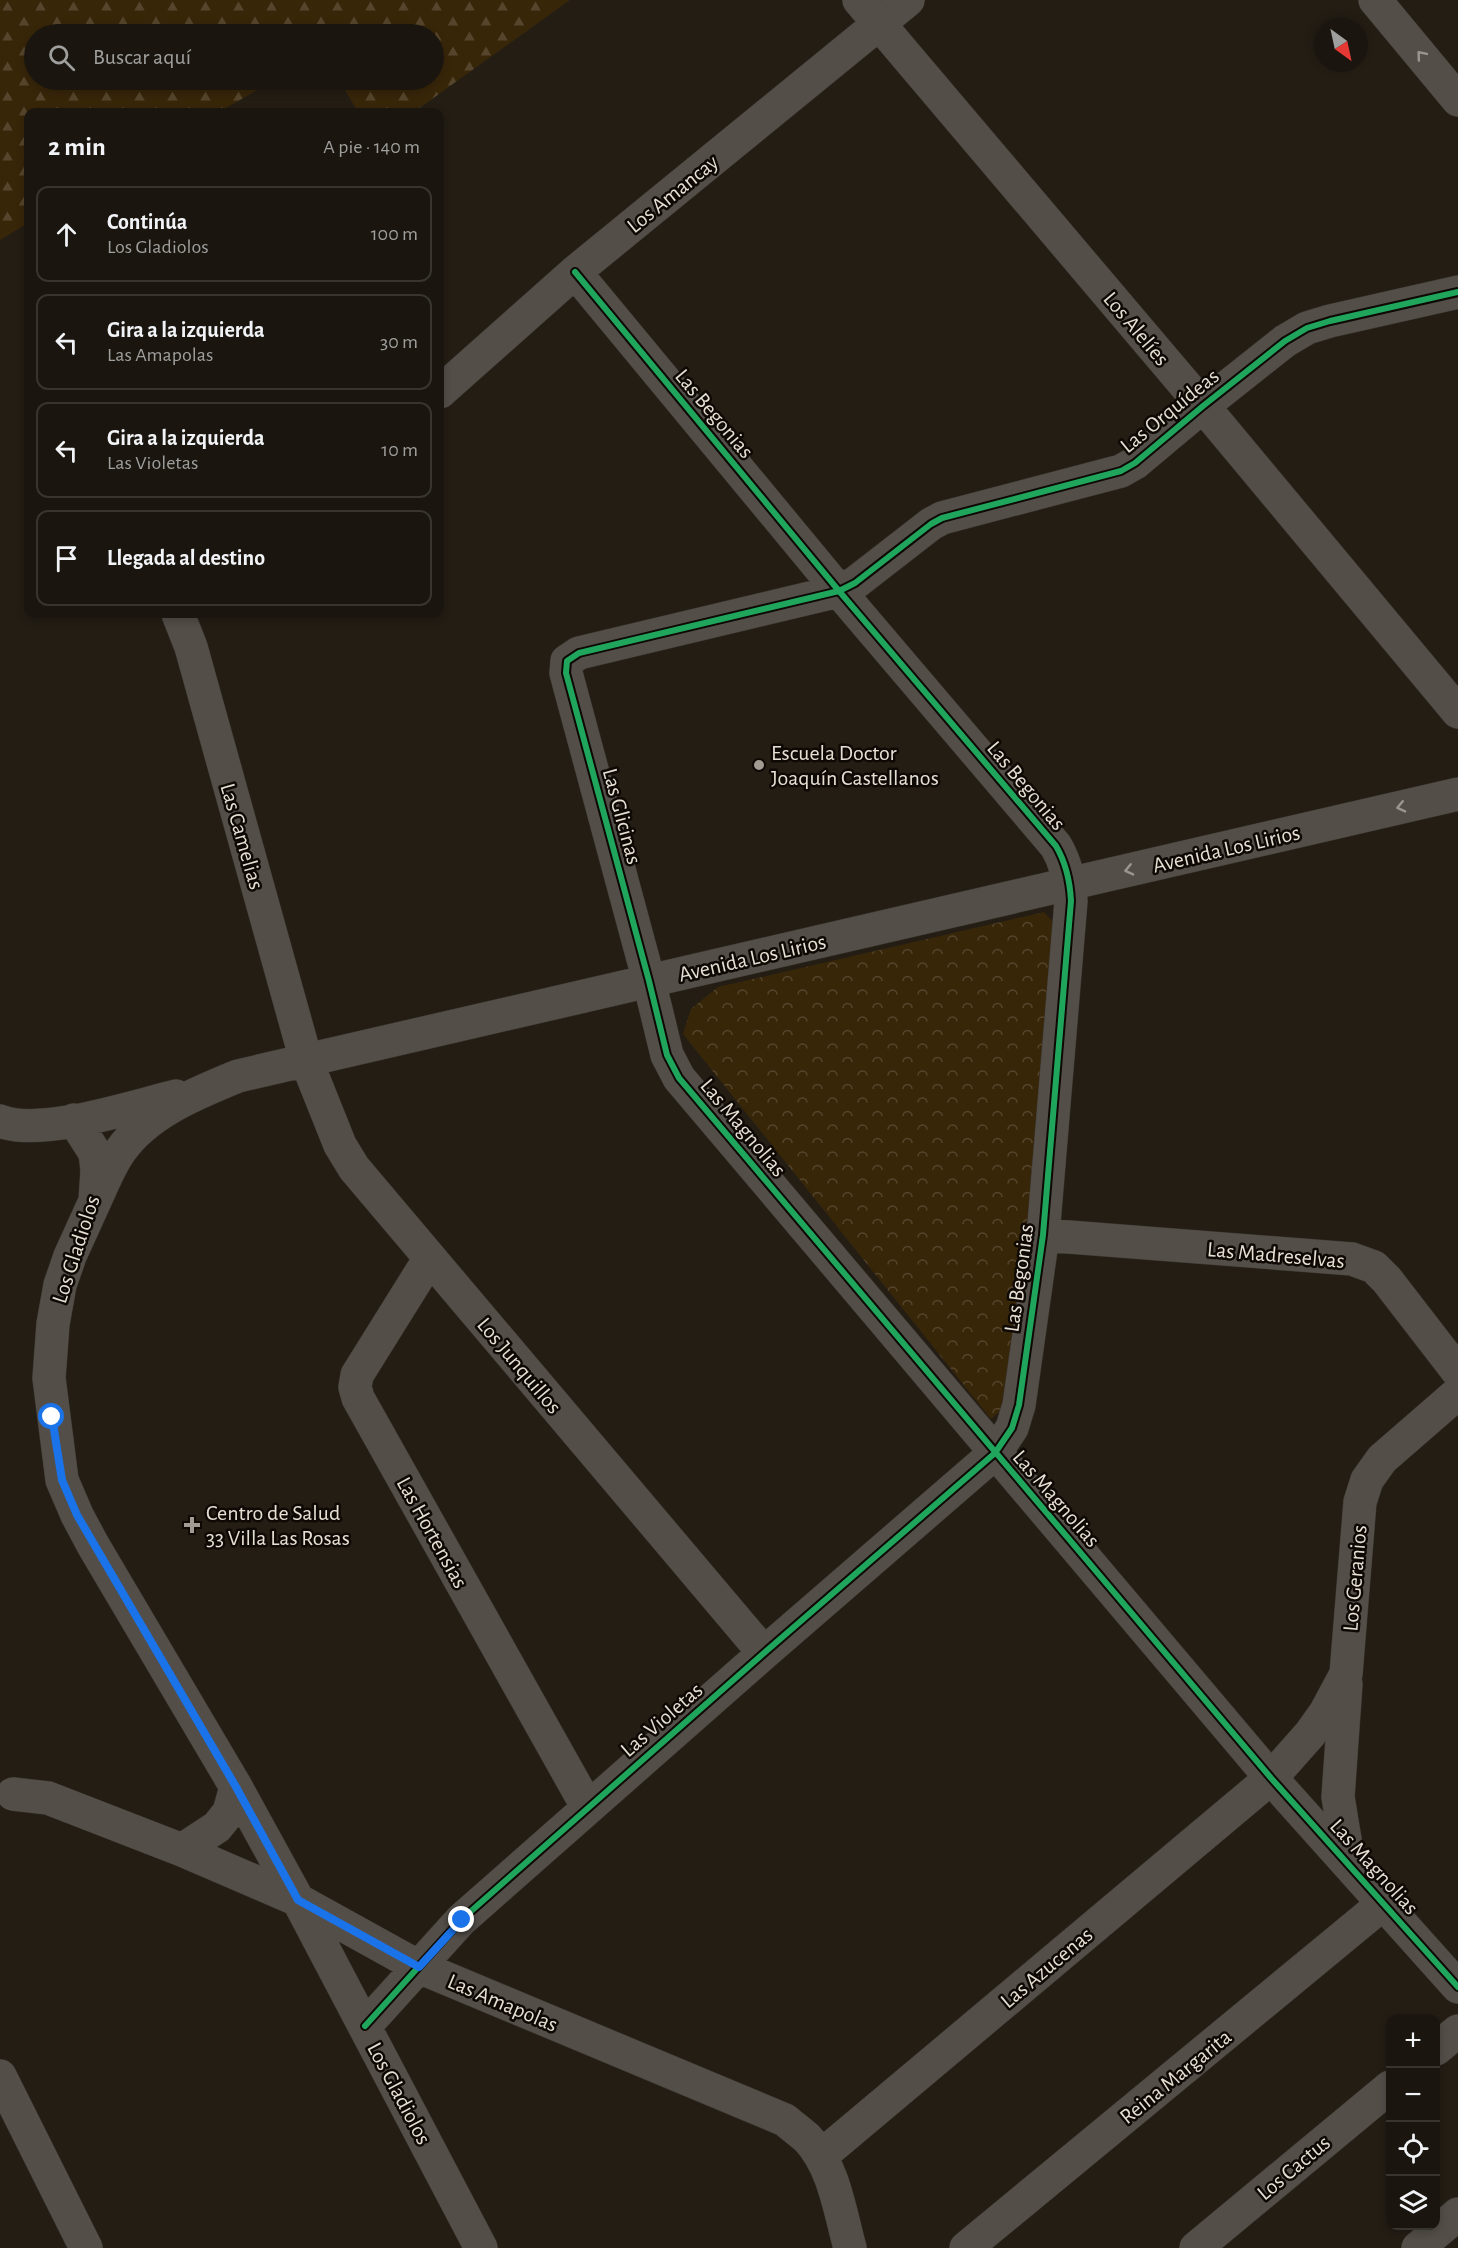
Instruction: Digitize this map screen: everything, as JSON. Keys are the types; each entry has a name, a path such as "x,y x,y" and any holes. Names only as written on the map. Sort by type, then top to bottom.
{"street":[{"name":"Los Amancay","path":"444,388 869,12 908,0"},
{"path":"1375,0 1458,100"},
{"name":"Los Alelíes","path":"869,12 1203,406 1458,712"},
{"name":"Las Begonias","path":"575,272 839,591 1056,846 1063,858 1070,884 1071,901 1043,1235 1019,1405 1012,1428 995,1453"},
{"name":"Las Orquídeas","path":"567,661 579,653 839,591 855,583 942,518 1121,471 1135,464 1285,341 1307,328 1458,292"},
{"name":"Las Camelias","path":"180,618 191,647 306,1060"},
{"name":"Las Glicinas","path":"567,661 566,673 649,981"},
{"name":"Avenida Los Lirios","path":"95,1201 121,1150 143,1127 178,1103 238,1076 1458,794"},
{"name":"Las Magnolias","path":"649,981 667,1055 679,1078 1271,1778 1458,1987"},
{"name":"Los Junquillos","path":"306,1060 340,1145 354,1168 764,1653"},
{"path":"0,1121 10,1125 37,1126 74,1120 207,1089"},
{"name":"Los Gladiolos","path":"74,1120 94,1153 97,1170 95,1201 70,1256 60,1285 53,1324 49,1378 62,1480 93,1545 236,1787 298,1900 481,2248"},
{"name":"Las Madreselvas","path":"1043,1235 1352,1259 1374,1267 1387,1280 1458,1372"},
{"name":"Las Hortensias","path":"430,1258 357,1375 355,1386 358,1398 588,1808"},
{"name":"Los Geranios","path":"1271,1778 1310,1734 1325,1713 1346,1674 1360,1502 1366,1480 1382,1459 1458,1393"},
{"name":"Las Violetas","path":"365,2026 462,1920 764,1653 995,1453"},
{"path":"1346,1674 1338,1797 1349,1864"},
{"name":"Las Azucenas","path":"821,2156 1271,1778"},
{"path":"182,1850 216,1827 229,1812 236,1787"},
{"name":"Las Amapolas","path":"4,1788 48,1798 182,1850 298,1900 419,1967 785,2120 807,2139 821,2156 835,2190 850,2248"},
{"name":"Reina Margarita","path":"966,2248 1384,1903"},
{"path":"1440,2046 1458,2031"},
{"path":"0,2076 86,2248"},
{"name":"Los Cactus","path":"1196,2248 1386,2090"},
{"path":"1418,2248 1458,2214"}],"green space":[{"path":"0,0 570,0 420,108 356,108 345,90 444,90 444,24 24,24 24,90 258,90 226,108 24,108 24,225 0,240"},
{"path":"1044,912 1053,922 1058,938 1007,1405 991,1419 683,1034 691,1009 718,987"}],"cycle path":[{"path":"365,2026 461,1920 995,1453 1012,1428 1019,1405 1043,1235 1071,901 1067,872 1059,852 575,272"},
{"path":"1458,292 1307,328 1285,341 1135,463 1121,471 942,518 855,583 839,591 579,653 567,661 566,673 667,1055 679,1078 1271,1778 1458,1987"}],"place":[{"name":"Escuela Doctor Joaquín Castellanos","path":"759,765"},
{"name":"Centro de Salud 33 Villa Las Rosas","path":"192,1525"}],"route":[{"path":"52,1417 62,1480 77,1515 236,1787 298,1900 419,1967 462,1920"}]}
